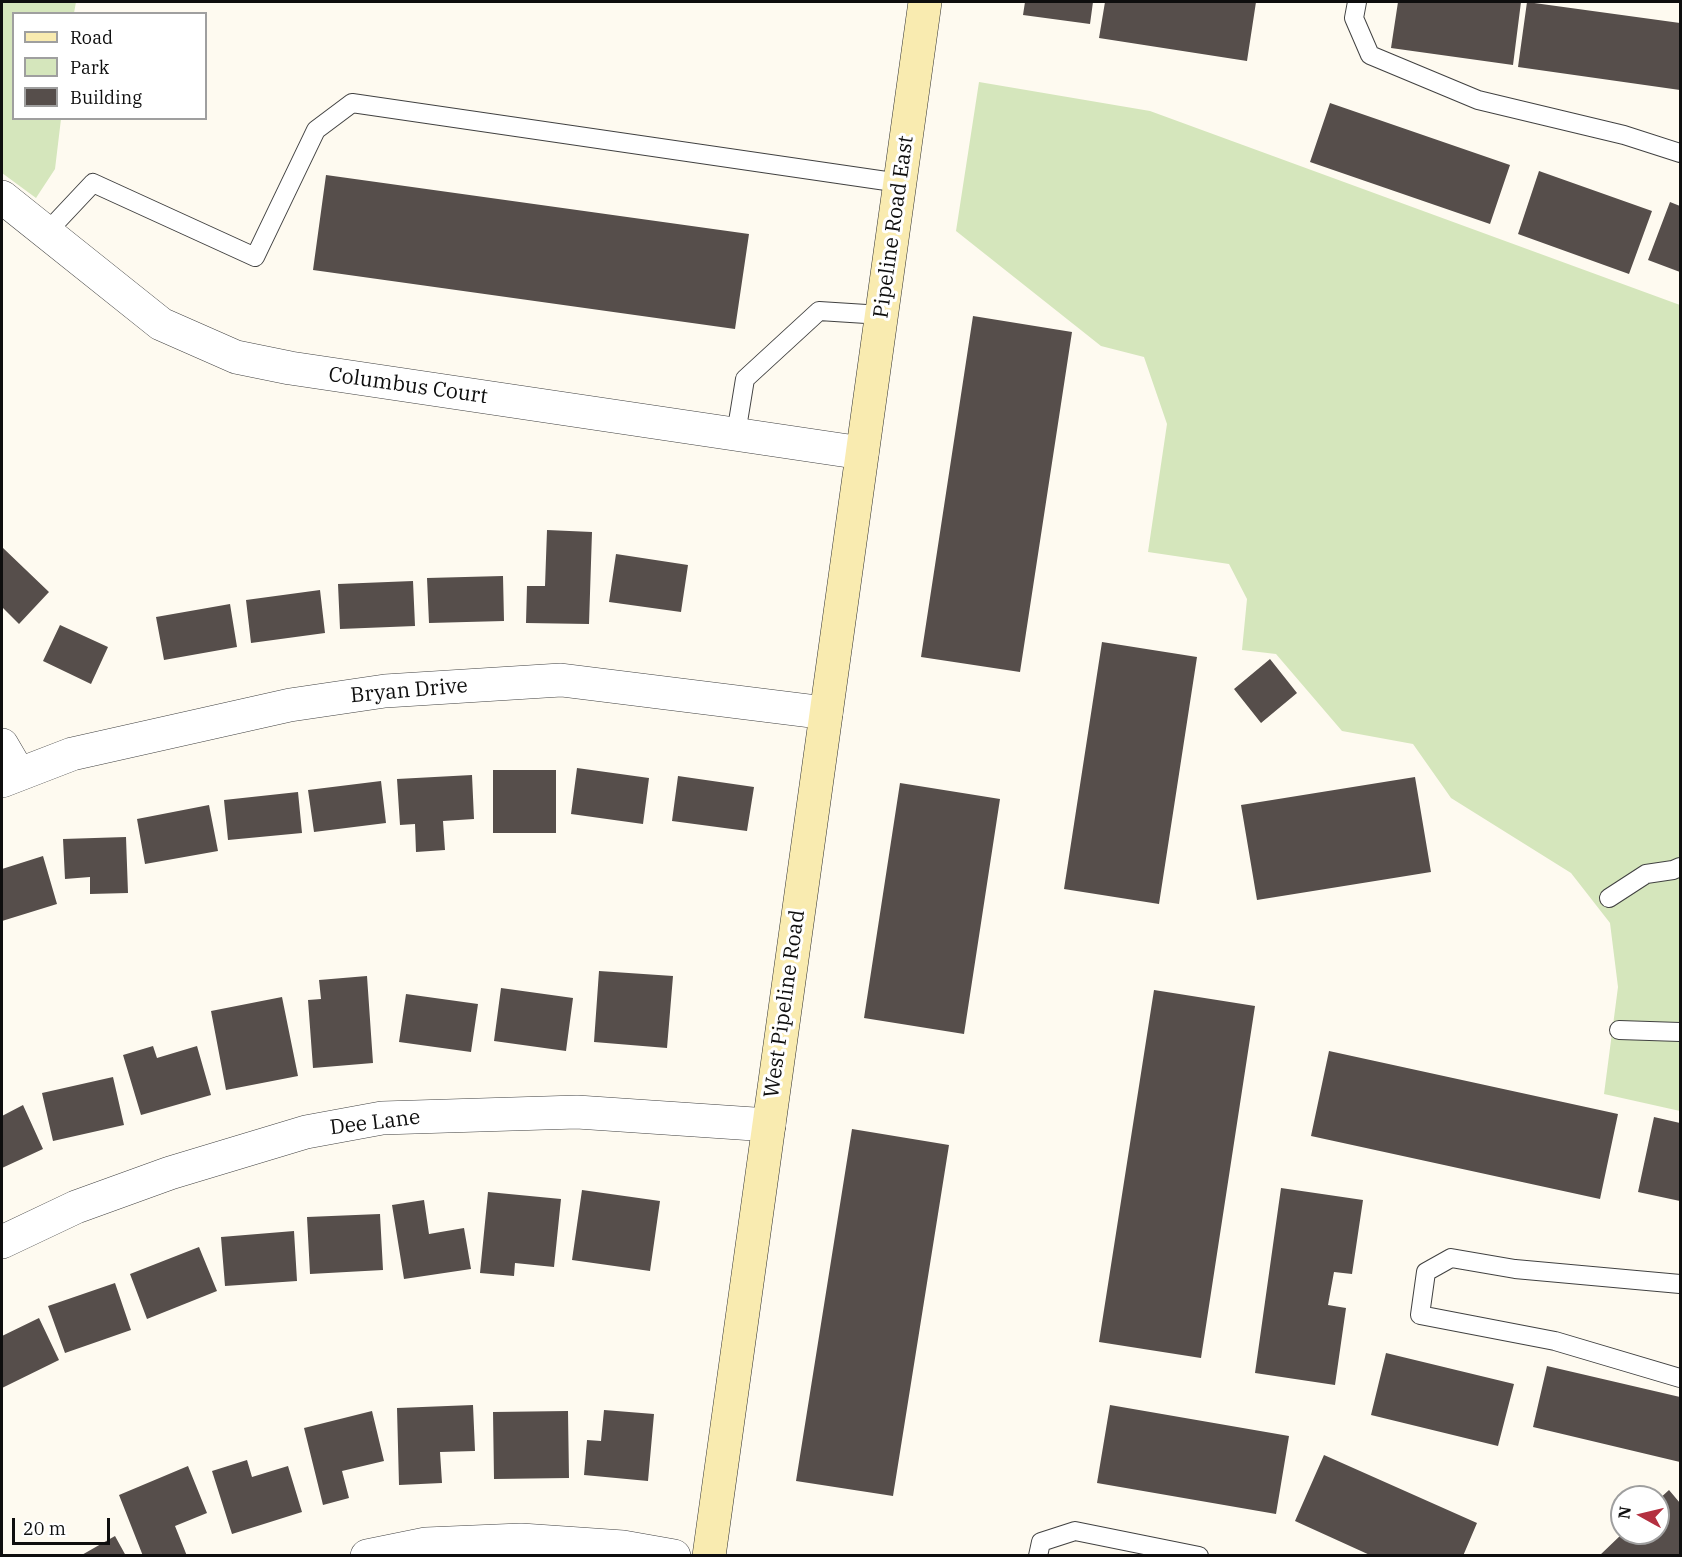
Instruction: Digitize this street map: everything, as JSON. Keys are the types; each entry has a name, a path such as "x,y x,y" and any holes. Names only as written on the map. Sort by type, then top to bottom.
{"main road":[{"name":"Pipeline Road East","path":"862,453 925,2"},
{"name":"West Pipeline Road","path":"708,1556 862,453"}],"street":[{"name":"Columbus Court","path":"2,197 161,324 236,357 290,368 862,453"},
{"name":"Bryan Drive","path":"10,778 72,754 290,705 385,691 561,680 826,713"},
{"path":"2,745 10,778"},
{"name":"Dee Lane","path":"2,1242 76,1207 170,1173 306,1132 382,1118 577,1112 768,1125"},
{"path":"367,1556 426,1544 521,1540 623,1547 674,1556"}],"lane":[{"path":"1357,2 1354,18 1370,55 1478,100 1624,135 1680,153"},
{"path":"46,233 93,183 255,257 316,130 352,103 900,183"},
{"path":"736,434 745,378 819,311 882,315"},
{"path":"1609,898 1646,874 1680,867"},
{"path":"1619,1030 1680,1032"},
{"path":"1680,1284 1515,1269 1451,1258 1426,1272 1420,1316 1555,1341 1680,1378"},
{"path":"1038,1556 1041,1542 1075,1531 1199,1556"}],"green space":[{"path":"2,2 76,2 74,12 12,12 12,120 61,120 55,169 36,198 2,173"},
{"path":"979,82 1150,111 1680,305 1680,1111 1604,1094 1618,987 1610,923 1571,873 1451,798 1413,744 1342,731 1276,654 1242,650 1247,599 1229,564 1148,552 1167,424 1144,357 1101,346 956,231"}],"building":[{"path":"1025,2 1093,2 1090,24 1023,15"},
{"path":"1105,2 1256,2 1247,61 1099,38"},
{"path":"1398,2 1521,2 1513,65 1391,48"},
{"path":"1527,2 1680,23 1680,90 1518,67"},
{"path":"1330,103 1510,165 1490,224 1310,162"},
{"path":"1539,171 1652,211 1629,274 1518,234"},
{"path":"326,175 749,234 735,329 313,270"},
{"path":"1670,202 1680,206 1680,272 1648,260"},
{"path":"973,316 1072,332 1020,672 921,657"},
{"path":"547,530 592,532 589,624 526,623 527,586 545,586"},
{"path":"2,547 49,592 19,624 2,607"},
{"path":"616,554 688,565 681,612 609,602"},
{"path":"503,576 504,621 429,623 427,578"},
{"path":"413,581 415,626 340,629 338,584"},
{"path":"320,590 325,633 251,643 246,600"},
{"path":"230,604 237,647 164,660 156,617"},
{"path":"60,625 108,647 91,684 43,661"},
{"path":"1102,642 1197,657 1159,904 1064,889"},
{"path":"1270,659 1297,693 1261,723 1234,689"},
{"path":"577,768 649,778 643,824 571,814"},
{"path":"493,770 556,770 556,833 493,833"},
{"path":"472,775 474,819 443,821 445,850 416,852 415,824 400,825 397,779"},
{"path":"678,776 754,787 747,831 672,821"},
{"path":"1415,777 1431,872 1257,900 1241,805"},
{"path":"381,781 386,823 314,832 308,790"},
{"path":"900,783 1000,799 964,1034 864,1018"},
{"path":"298,792 302,833 228,840 224,800"},
{"path":"209,805 218,851 145,864 137,819"},
{"path":"126,837 128,893 90,894 90,877 65,879 63,839"},
{"path":"43,856 57,904 2,921 2,869"},
{"path":"599,971 673,976 667,1048 594,1042"},
{"path":"367,976 373,1063 313,1068 308,1000 321,999 319,980"},
{"path":"501,988 573,998 566,1051 494,1041"},
{"path":"1154,990 1255,1006 1201,1358 1099,1342"},
{"path":"406,994 478,1004 471,1052 399,1042"},
{"path":"282,997 298,1076 226,1090 211,1011"},
{"path":"153,1046 157,1058 197,1046 211,1095 141,1115 123,1055"},
{"path":"1329,1051 1618,1114 1600,1199 1311,1136"},
{"path":"113,1077 124,1125 53,1141 42,1093"},
{"path":"23,1105 43,1149 2,1168 2,1116"},
{"path":"1654,1117 1680,1123 1680,1201 1638,1192"},
{"path":"852,1129 949,1145 893,1496 796,1481"},
{"path":"1281,1188 1363,1200 1352,1274 1334,1272 1328,1305 1346,1308 1335,1385 1255,1373"},
{"path":"582,1190 660,1201 650,1271 572,1260"},
{"path":"488,1192 561,1199 554,1267 515,1263 514,1276 480,1273"},
{"path":"424,1200 429,1234 464,1228 471,1269 404,1279 392,1205"},
{"path":"380,1214 383,1270 310,1274 307,1217"},
{"path":"294,1231 297,1281 225,1286 221,1237"},
{"path":"199,1247 217,1291 147,1319 130,1274"},
{"path":"115,1283 131,1330 65,1353 48,1306"},
{"path":"39,1318 59,1360 2,1388 2,1336"},
{"path":"1386,1353 1514,1384 1498,1446 1371,1415"},
{"path":"1547,1366 1680,1397 1680,1462 1533,1427"},
{"path":"473,1405 475,1451 440,1452 442,1483 399,1485 397,1408"},
{"path":"1110,1405 1289,1436 1276,1514 1097,1483"},
{"path":"604,1410 654,1414 648,1481 584,1475 587,1440 601,1441"},
{"path":"372,1411 384,1461 342,1471 349,1498 323,1505 304,1428"},
{"path":"568,1411 569,1478 494,1479 493,1412"},
{"path":"1324,1455 1477,1523 1463,1556 1372,1556 1295,1521"},
{"path":"247,1460 252,1477 288,1466 302,1512 232,1534 212,1471"},
{"path":"188,1466 207,1513 175,1526 187,1556 143,1556 119,1495"},
{"path":"1670,1491 1680,1503 1680,1556 1599,1556 1610,1545 1670,1545"},
{"path":"115,1536 126,1556 80,1556"}]}
